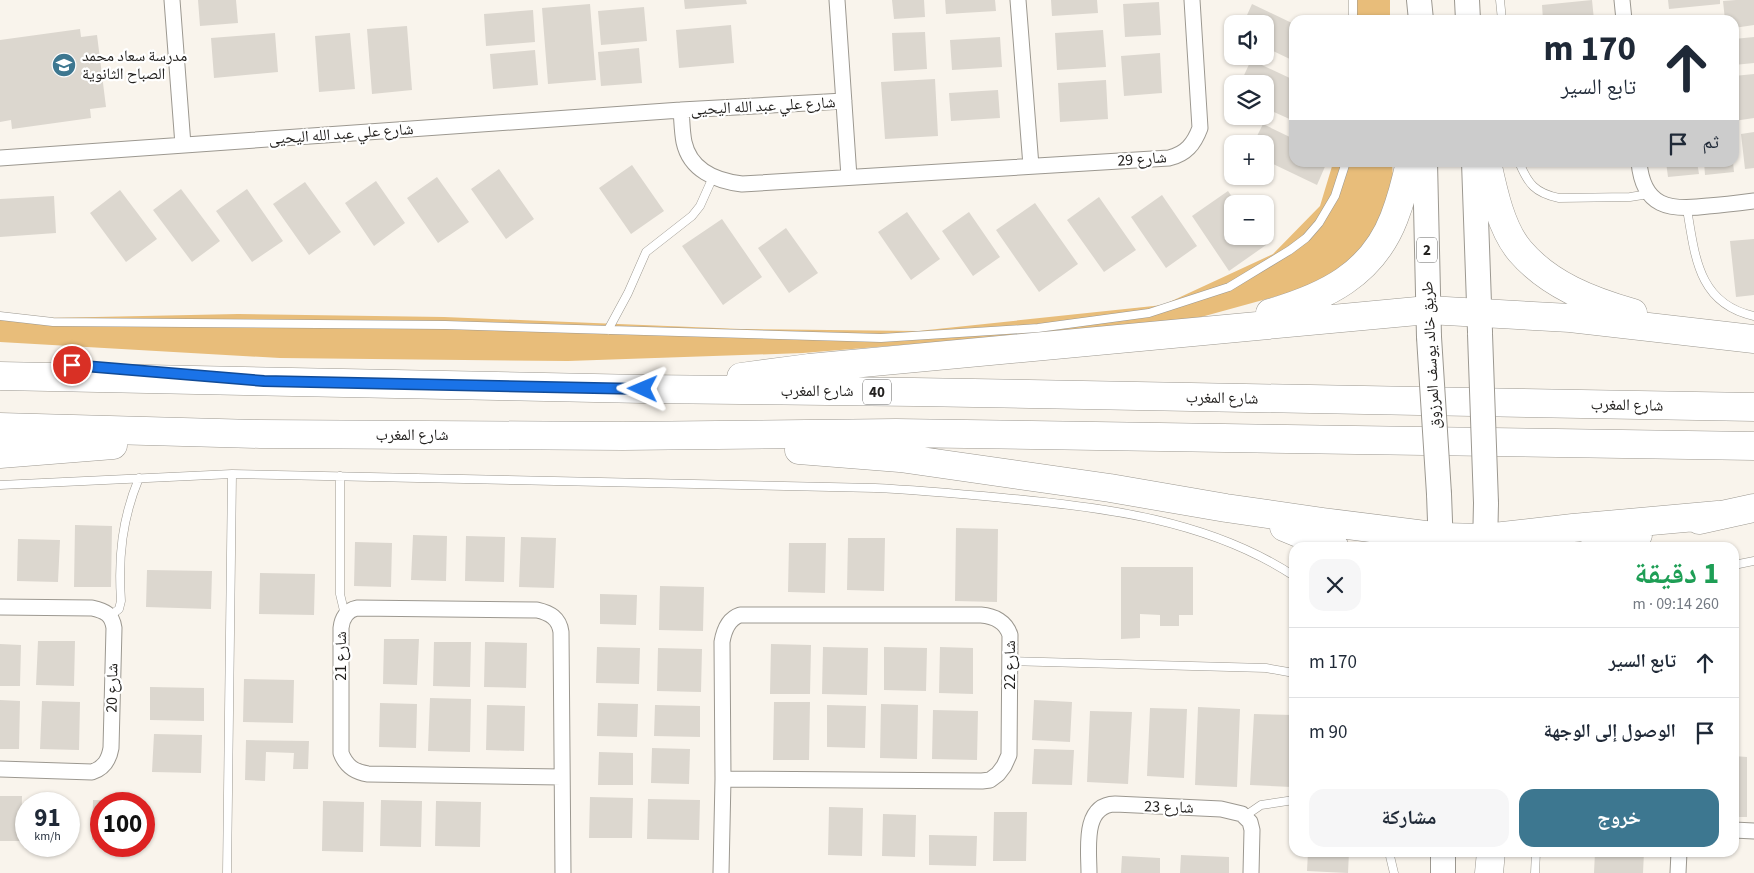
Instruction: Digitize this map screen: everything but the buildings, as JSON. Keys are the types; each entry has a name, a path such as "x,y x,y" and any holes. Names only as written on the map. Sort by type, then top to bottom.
{"highway":[{"path":"1201,330 1272,312 1309,300 1341,284 1364,267 1380,247 1394,219 1409,167"},
{"path":"1488,167 1498,205 1511,236 1519,250 1544,274 1569,290 1617,308 1707,332"},
{"path":"643,389 809,368 1428,310 1480,323 1570,318 1707,332 1754,339"},
{"path":"0,358 264,381"},
{"name":"شارع المغرب","path":"0,376 643,389 1754,407"},
{"name":"شارع المغرب","path":"0,426 260,434 623,436 896,433 1754,446"},
{"path":"0,454 260,434"},
{"path":"623,436 900,458 1110,488 1441,542"},
{"path":"1226,508 1322,542"},
{"path":"1617,542 1718,515 1754,508"},
{"path":"1491,542 1573,528 1718,515"},
{"path":"1489,873 1490,857"}],"main road":[{"path":"1420,0 1421,15"},
{"path":"1467,0 1468,15"},
{"name":"طريق خالد يوسف المرزوق","path":"1425,167 1429,337 1441,542"},
{"path":"1474,167 1486,503 1485,542"},
{"path":"1443,857 1443,873"}],"street":[{"path":"172,0 183,145"},
{"path":"837,0 849,176"},
{"path":"1018,0 1031,166"},
{"name":"شارع 29","path":"849,176 1169,158 1176,156 1188,149 1197,136 1200,121 1192,0"},
{"path":"1622,0 1624,15"},
{"name":"شارع علي عبد الله اليحيى","path":"0,158 681,110 844,101"},
{"name":"شارع علي عبد الله اليحيى","path":"681,110 686,149 700,169 713,177 726,182 742,184 849,176"},
{"path":"1639,167 1642,182 1649,194 1664,206 1687,209 1754,201"},
{"path":"0,607 92,608 103,610 110,616"},
{"name":"شارع 21","path":"562,777 368,774 354,770 346,763 341,753 341,628 345,615 350,610 357,608 537,610 552,615 559,622 561,632 563,873"},
{"name":"شارع 22","path":"721,873 723,779 722,642 727,626 736,617 986,615 1001,622 1009,630 1009,755 1002,770 990,780 723,779"},
{"name":"شارع 20","path":"0,769 92,772 98,770 106,763 111,748 114,628 110,616"},
{"name":"شارع 23","path":"1088,873 1090,826 1099,810 1109,804 1221,809 1237,812 1245,816"},
{"path":"1245,816 1250,822 1252,830 1251,873"},
{"path":"1739,830 1754,831"},
{"path":"1678,873 1679,857"}],"lane":[{"path":"1353,0 1353,15"},
{"path":"1500,0 1502,15"},
{"path":"0,316 53,322 445,325 834,337 906,337 1038,328 1149,313 1229,287 1290,250 1306,238 1319,223 1336,196 1345,167"},
{"path":"1522,167 1530,184 1547,196 1559,198 1630,197 1649,194"},
{"path":"608,330 628,293 646,252 692,216 700,206 713,177"},
{"path":"1687,209 1696,260 1710,289 1722,304 1741,313 1754,316"},
{"path":"227,873 232,474"},
{"path":"0,485 232,474 875,488 937,491 1058,503 1142,518 1206,534 1253,552 1289,573"},
{"path":"340,476 340,594 345,615"},
{"path":"110,616 119,609 121,601 120,541 133,492 139,478"},
{"path":"1739,564 1754,561"},
{"path":"1010,661 1266,668 1289,672"},
{"path":"1245,816 1261,805 1289,801"},
{"path":"1390,857 1394,873"},
{"path":"1535,873 1536,857"}],"shaded area":[{"path":"1355,0 1390,0 1390,15 1355,15"},
{"path":"1332,167 1392,167 1393,177 1382,233 1350,276 1183,322 803,353 568,361 280,358 0,342 0,319 238,314 444,317 741,329 918,331 1163,305 1273,254 1320,206"}],"place":[{"name":"مدرسة سعاد محمد الصباح الثانوية","path":"64,65"}],"route":[{"path":"72,365 264,381 643,389"}]}
